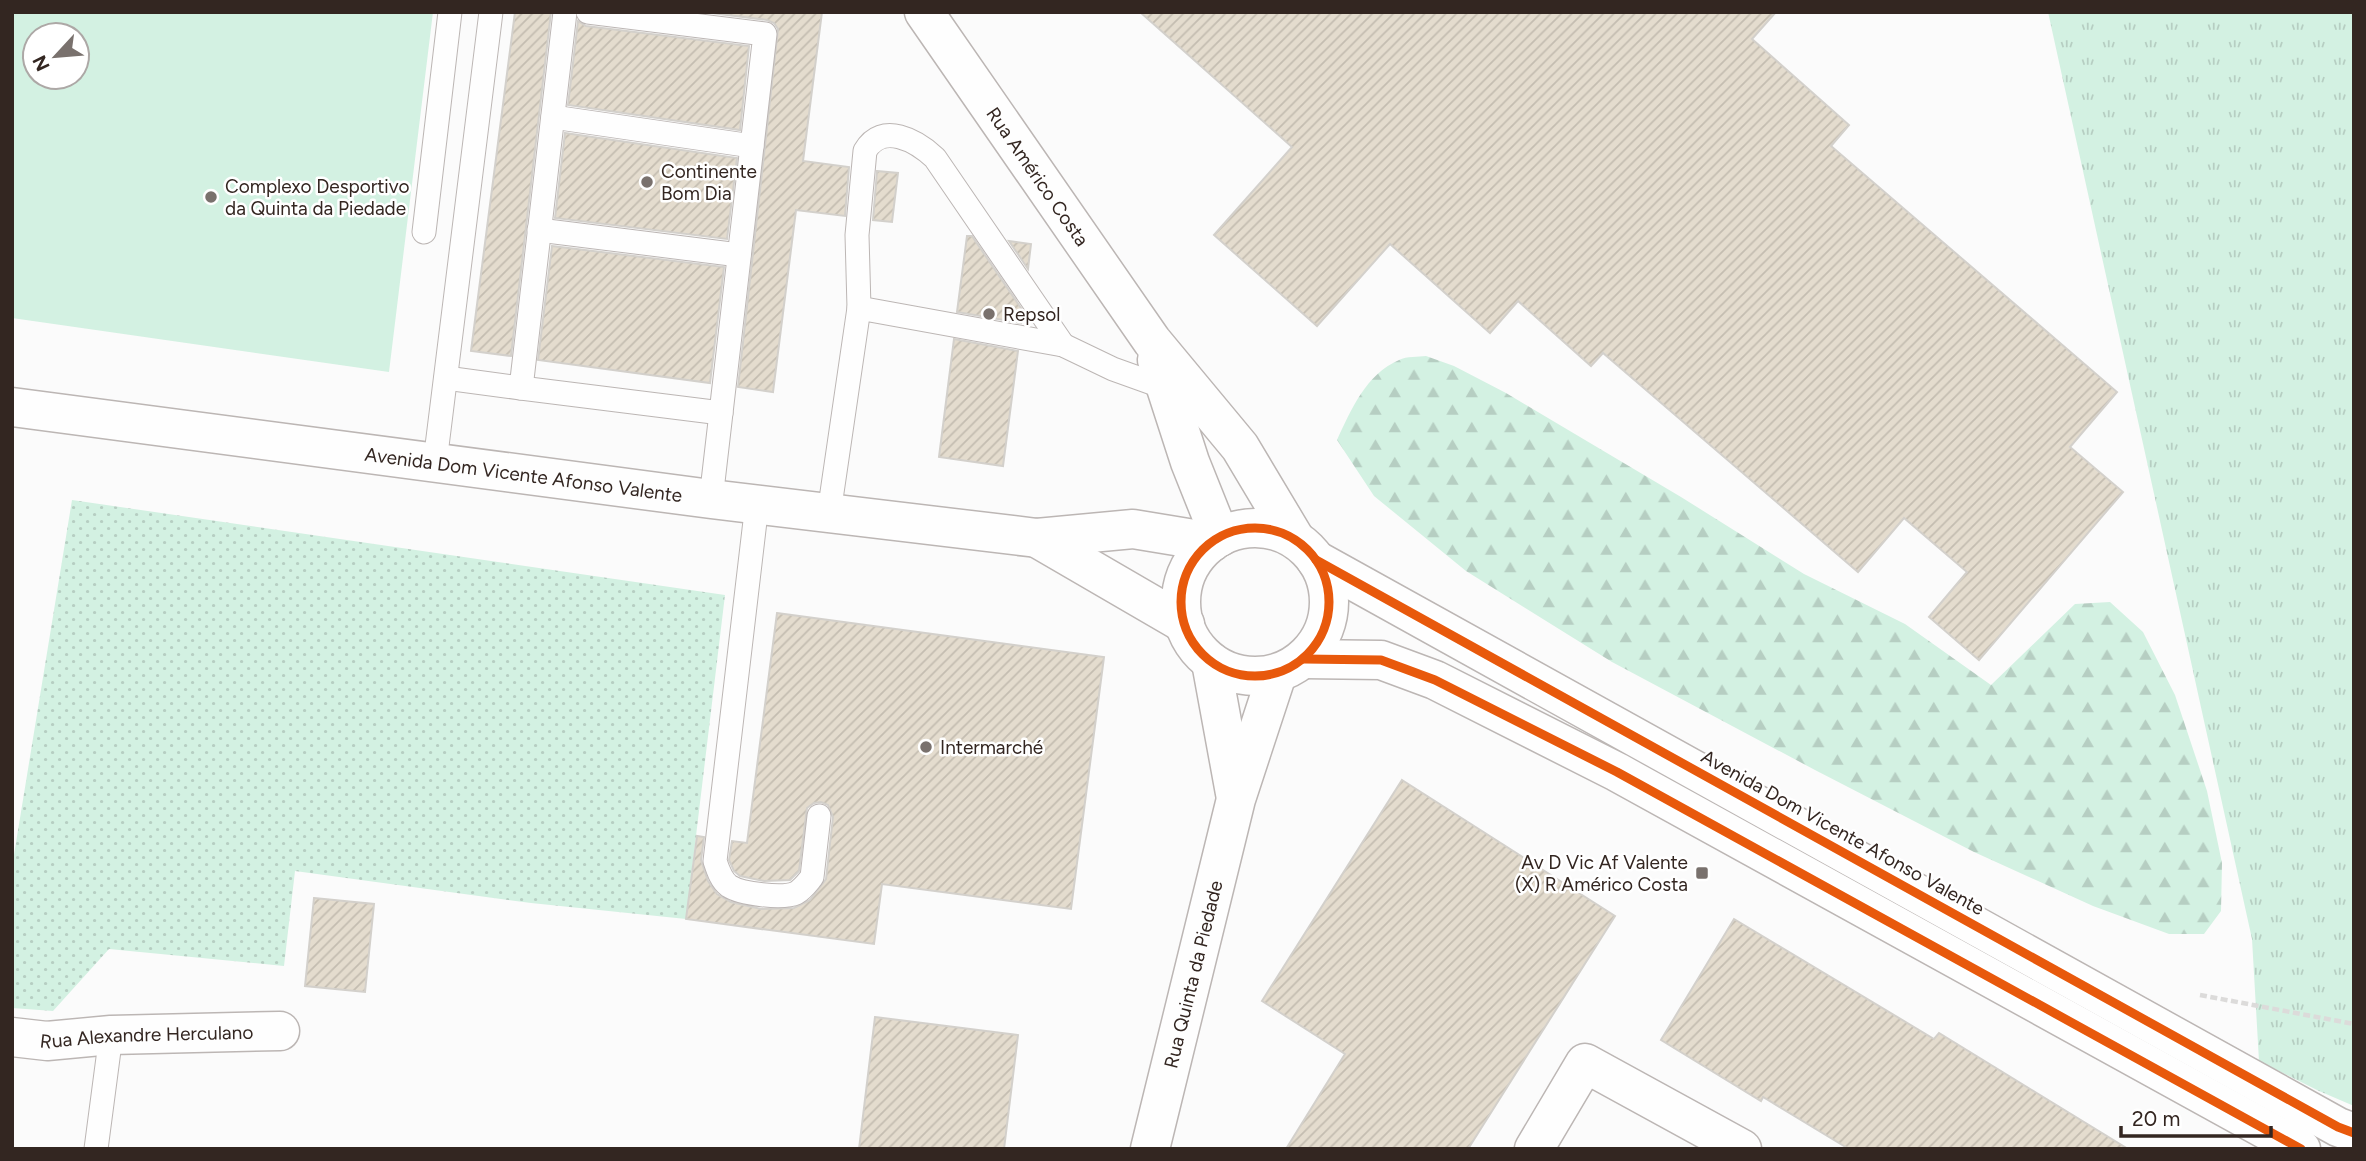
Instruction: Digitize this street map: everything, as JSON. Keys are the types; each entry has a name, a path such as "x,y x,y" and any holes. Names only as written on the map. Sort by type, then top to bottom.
{"street":[{"name":"Rua Américo Costa","path":"924,12 1152,341"},
{"path":"1152,341 1216,540"},
{"path":"1152,341 1240,447 1325,580 1329,601 1327,622 1318,642 1290,666"},
{"name":"Avenida Dom Vicente Afonso Valente","path":"12,407 711,499 1037,538 1133,528 1216,540"},
{"path":"1305,550 1277,531 1258,528 1238,531 1216,540 1196,558 1186,578 1181,601 1185,624 1195,645 1210,662 1231,672 1254,677 1290,666 1381,660 1435,680 1629,779 2301,1149"},
{"name":"Avenida Dom Vicente Afonso Valente","path":"1037,538 1185,624"},
{"name":"Avenida Dom Vicente Afonso Valente","path":"1305,550 2337,1127 2354,1133"},
{"path":"1210,662 1236,799"},
{"name":"Rua Quinta da Piedade","path":"1150,1149 1236,799 1290,666"},
{"name":"Rua Alexandre Herculano","path":"12,1037 47,1041 111,1035 280,1031"},
{"path":"1534,1149 1585,1063 1741,1149"}],"lane":[{"path":"424,232 450,12"},
{"path":"435,462 491,12"},
{"path":"521,388 565,12"},
{"path":"588,12 765,34 711,499"},
{"path":"553,117 752,146"},
{"path":"829,513 859,308 857,235 865,151 870,143 883,136 901,136 922,146 935,158 1063,345"},
{"path":"539,230 739,255"},
{"path":"859,308 1063,345 1112,369 1166,388"},
{"path":"446,378 721,412"},
{"path":"757,504 715,861 722,879 730,887 746,892 782,896 794,894 812,877 819,816"},
{"path":"96,1149 111,1035"}],"path":[{"path":"2143,1019 2162,988 2354,1024"}],"green space":[{"name":"Complexo Desportivo da Quinta da Piedade","path":"12,12 433,12 389,372 12,318"},
{"path":"2048,12 2354,12 2354,1106 2259,1061 2252,939"},
{"path":"1426,356 1454,366 1506,393 1804,574 1905,624 1991,685 2075,604 2110,602 2143,632 2175,695 2207,791 2222,863 2221,911 2204,934 2169,934 2093,906 1974,852 1612,662 1466,571 1374,496 1337,440 1361,394 1377,374 1402,359"},
{"path":"72,500 725,595 686,919 531,903 295,871 284,966 109,949 53,1011 12,1008 12,867"}],"building":[{"path":"515,12 551,12 511,356 471,351"},
{"path":"704,12 822,12 803,161 849,167 845,216 796,210 773,392 738,387 778,29 774,23 767,20"},
{"path":"1140,12 1776,12 1752,39 1849,125 1831,146 2117,392 2070,447 2123,492 1979,660 1929,617 1967,572 1904,518 1858,572 1603,353 1591,366 1518,301 1490,333 1390,244 1317,326 1214,235 1292,147"},
{"path":"578,21 586,26 749,46 740,130 568,105"},
{"path":"565,133 737,158 727,239 555,218"},
{"path":"877,171 898,173 892,222 873,220"},
{"path":"967,236 972,236 1023,311 1021,323 957,312"},
{"path":"1009,241 1031,244 1028,269"},
{"path":"552,246 724,267 710,383 538,360"},
{"path":"954,339 1018,351 1003,466 939,457"},
{"name":"Intermarché","path":"777,613 1104,657 1071,909 882,884 874,944 686,919 697,836 704,837 701,860 708,881 717,894 731,902 761,909 794,908 810,900 826,879 833,817 828,805 821,802 807,808 799,871 790,880 764,881 740,876 734,871 729,860 732,841 747,843"},
{"path":"1402,780 1615,916 1468,1149 1286,1149 1345,1054 1262,1001"},
{"path":"314,898 374,904 365,992 305,986"},
{"path":"1734,919 1934,1039 1939,1033 2128,1149 1849,1149 1763,1097 1761,1101 1661,1040"},
{"path":"875,1017 1018,1035 1004,1149 859,1149"}],"cycle path":[{"path":"1255,528 1283,534 1307,550 1323,574 1329,602 1323,630 1307,654 1283,670 1255,676 1227,670 1203,654 1187,630 1181,602 1187,574 1203,550 1227,534 1255,528"},
{"path":"1316,560 2338,1127 2354,1133"},
{"path":"1304,659 1381,660 1435,680 1617,772 2301,1149"}],"place":[{"name":"Continente Bom Dia","path":"647,182"},
{"name":"Complexo Desportivo da Quinta da Piedade","path":"211,197"},
{"name":"Repsol","path":"989,314"},
{"name":"Intermarché","path":"926,747"},
{"name":"Av D Vic Af Valente (X) R Américo Costa","path":"1702,873"}]}
